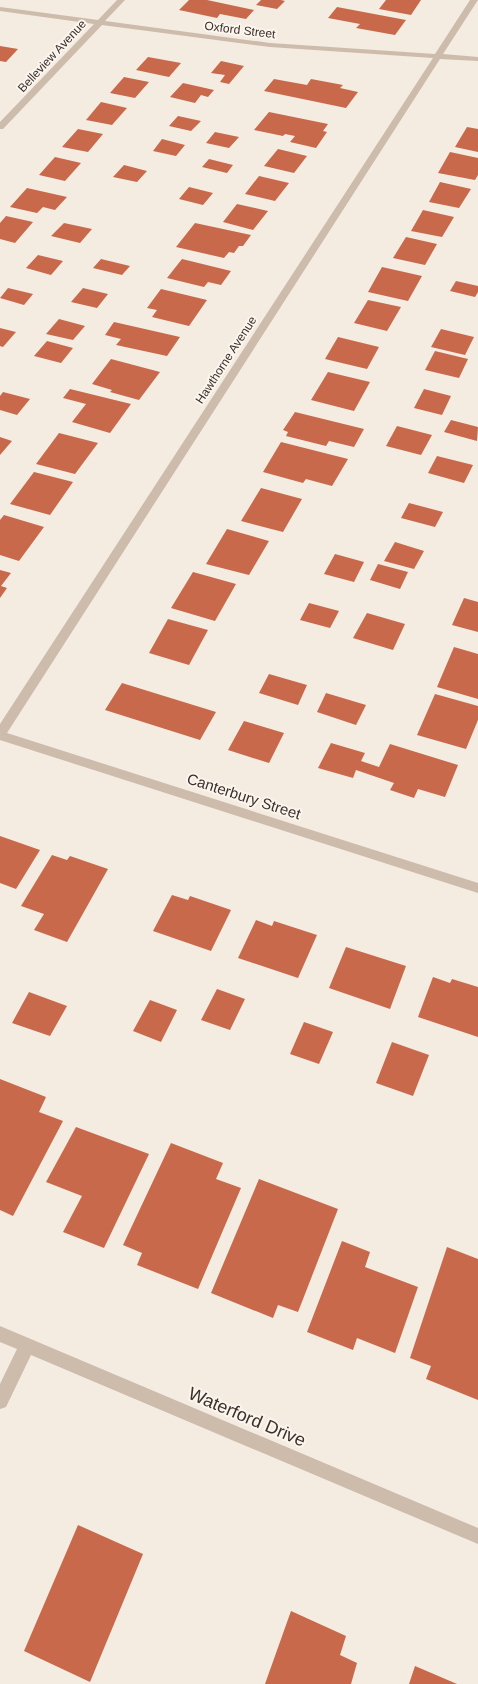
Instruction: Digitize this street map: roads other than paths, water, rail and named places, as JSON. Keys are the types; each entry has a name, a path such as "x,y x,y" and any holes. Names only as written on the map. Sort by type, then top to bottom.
{"street":[{"name":"Belleview Avenue","path":"0,127 121,0"},
{"name":"Hawthorne Avenue","path":"0,735 474,0"},
{"name":"Oxford Street","path":"0,8 98,23 270,45 478,60"},
{"name":"Canterbury Street","path":"0,735 478,888"},
{"name":"Waterford Drive","path":"0,1334 478,1536"},
{"path":"0,1401 27,1345"}]}
